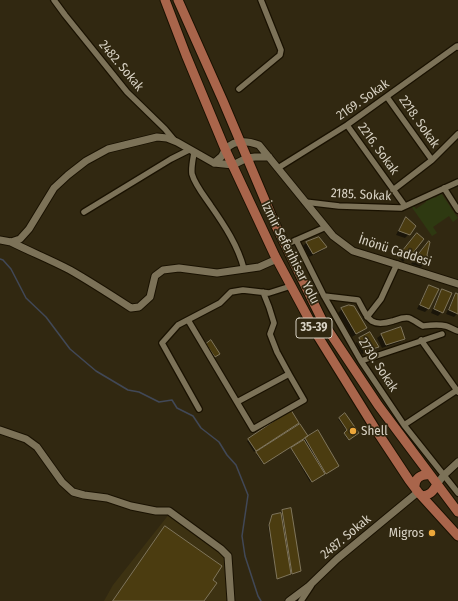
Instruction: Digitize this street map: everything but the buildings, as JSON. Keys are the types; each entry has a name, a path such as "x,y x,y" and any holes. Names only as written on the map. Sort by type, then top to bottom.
{"main road":[{"name":"İzmir Seferihisar Yolu","path":"165,0 186,55 232,165 277,259 319,338 376,430 418,492 458,536"},
{"name":"İzmir Seferihisar Yolu","path":"178,0 275,224 324,324 378,405 458,512"},
{"path":"430,475 422,475 416,480 415,485 418,492 430,494 437,484"}],"street":[{"name":"2482. Sokak","path":"54,0 127,92 177,142"},
{"path":"239,89 280,54 281,50 261,0"},
{"name":"2169. Sokak","path":"278,168 347,125 458,46"},
{"name":"2218. Sokak","path":"387,97 432,160"},
{"name":"2216. Sokak","path":"347,125 405,206"},
{"path":"394,190 432,160 458,134"},
{"path":"11,242 20,239 30,229 54,188 68,175 108,149 156,137 167,138 177,142 214,163 232,165 247,158 269,157"},
{"path":"214,163 221,157 225,149 232,144 240,142"},
{"name":"İnönü Caddesi","path":"240,142 250,142 259,145 333,236 353,251 458,284"},
{"path":"84,212 171,159 191,151"},
{"path":"191,151 192,174 200,190 232,238 241,257 244,269"},
{"name":"2185. Sokak","path":"305,202 339,206 401,208 458,182"},
{"path":"444,188 458,210"},
{"path":"285,245 326,227"},
{"path":"0,240 11,242 70,270 131,308 138,307 150,297 155,276 163,270 179,268 217,273 259,267 277,259"},
{"name":"2730. Sokak","path":"296,240 324,296 361,361 404,425 458,492"},
{"path":"366,317 382,299 397,264"},
{"path":"199,409 162,343 178,325 220,303 231,292 243,290 269,293 292,286"},
{"path":"188,320 253,429 304,400 277,352 270,334 274,323 263,292"},
{"path":"324,296 358,300 366,317 372,322 383,324 403,318 410,318 423,326 431,324 440,325 447,326 458,331"},
{"path":"361,361 442,334"},
{"path":"404,425 457,391 421,340"},
{"path":"237,402 289,374"},
{"path":"0,430 26,439 37,447 62,482 73,492 107,498 131,506 156,511 169,511 221,549 228,556 231,601"},
{"path":"437,484 458,462"},
{"path":"430,475 444,475"},
{"name":"2487. Sokak","path":"289,601 418,492"},
{"path":"301,601 315,580"}],"shaded area":[{"path":"170,513 224,550 228,561 230,601 104,601 113,585"}],"green space":[{"path":"432,193 435,198 441,193 458,218 453,222 449,216 433,227 437,233 432,236 411,206 413,205 416,209 426,202 424,198"}],"waterway":[{"path":"0,259 3,260 11,269 26,298 46,317 70,349 96,371 128,390 139,392 159,402 172,400 177,408 193,416 201,428 219,442 227,455 236,465 248,495 242,536 245,556 261,601"}],"place":[{"name":"Shell","path":"353,431"},
{"name":"Migros","path":"432,533"}]}
